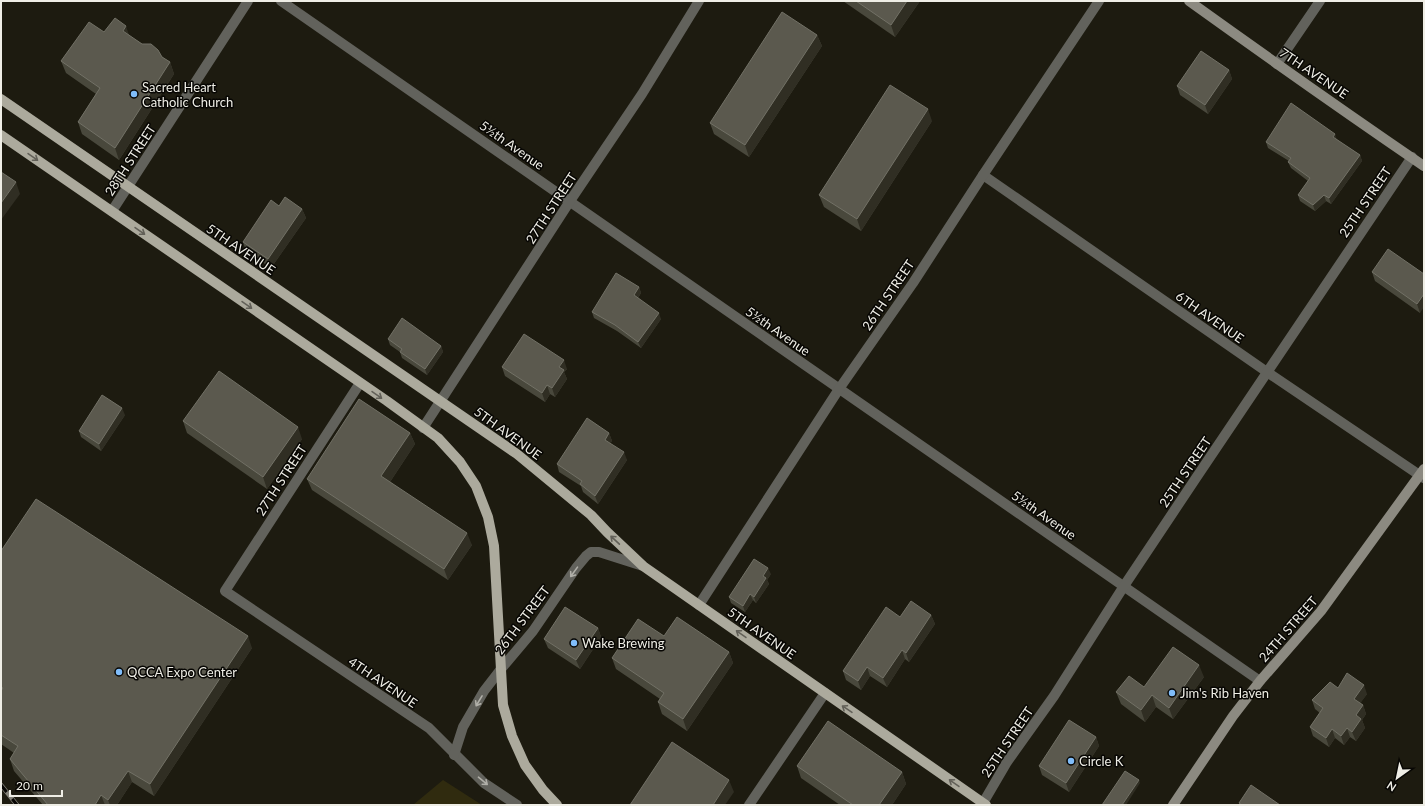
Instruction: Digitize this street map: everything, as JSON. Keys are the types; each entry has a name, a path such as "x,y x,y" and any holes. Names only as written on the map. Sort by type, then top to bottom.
{"main road":[{"name":"5TH AVENUE","path":"1,99 517,454 591,515 643,566 985,804"},
{"path":"1,135 438,438 460,462 476,486 488,517 494,546 503,705 512,736 525,766 543,790 557,805"}],"street":[{"name":"28TH STREET","path":"112,212 248,1"},
{"name":"5½th Avenue","path":"282,1 1260,681"},
{"name":"27TH STREET","path":"423,428 570,201 642,94 699,1"},
{"name":"26TH STREET","path":"699,605 839,389 913,283 983,175 1100,1"},
{"name":"7TH AVENUE","path":"1189,1 1424,166"},
{"path":"1277,64 1320,1"},
{"name":"25TH STREET","path":"985,804 1007,762 1054,696 1124,586 1412,158"},
{"name":"6TH AVENUE","path":"983,175 1267,372 1423,474"},
{"name":"27TH STREET","path":"224,591 360,383"},
{"name":"24TH STREET","path":"1173,805 1233,716 1260,681 1321,611 1423,474"},
{"name":"26TH STREET","path":"454,755 463,727 484,692 501,668 533,631 576,568 586,556 591,552 598,552 643,566"},
{"name":"4TH AVENUE","path":"224,591 429,728 454,755 484,783 517,805"},
{"path":"749,805 825,693"}],"shaded area":[{"path":"443,780 482,805 413,805"}],"building":[{"path":"856,1 907,1 891,25"},
{"path":"782,12 817,35 745,145 710,123"},
{"name":"Sacred Heart Catholic Church","path":"115,18 126,26 123,31 142,44 151,44 158,50 162,57 170,62 115,148 78,122 100,88 61,61 89,22 104,32"},
{"path":"1201,51 1229,70 1205,105 1177,86"},
{"path":"890,85 928,109 857,219 819,195"},
{"path":"1291,103 1335,134 1333,137 1360,155 1329,198 1324,195 1313,205 1298,195 1310,178 1288,162 1291,158 1266,142"},
{"path":"1,172 16,182 1,203"},
{"path":"285,197 302,209 268,259 243,242 271,200 279,206"},
{"path":"1388,249 1424,274 1424,294 1417,304 1372,272"},
{"path":"616,273 639,287 634,295 659,313 638,342 615,325 592,312"},
{"path":"402,318 441,346 425,369 400,352 402,349 388,339"},
{"path":"524,334 564,360 559,367 564,370 552,388 547,385 542,393 502,367"},
{"path":"219,371 298,427 263,477 183,421"},
{"path":"102,395 122,408 99,444 79,431"},
{"path":"359,399 410,433 381,476 467,533 444,569 307,479"},
{"path":"587,418 609,433 605,440 624,452 595,496 580,484 582,481 557,464"},
{"name":"QCCA Expo Center","path":"36,499 248,636 150,784 128,771 108,800 101,795 95,805 48,805 10,759 18,746 1,735 1,691 3,688 1,687 1,551"},
{"path":"754,559 768,568 763,576 766,578 754,597 750,594 743,606 729,597"},
{"path":"911,601 931,615 906,653 902,650 883,678 867,667 858,681 843,671 886,607 900,617"},
{"name":"Wake Brewing","path":"565,607 598,628 576,660 544,639"},
{"path":"677,617 729,652 683,719 658,702 664,693 612,658 638,619 664,636"},
{"path":"1173,647 1199,665 1169,708 1152,695 1141,710 1116,692 1129,676 1144,687"},
{"path":"1347,673 1364,685 1354,699 1363,705 1356,715 1361,719 1352,732 1347,728 1341,736 1332,729 1326,738 1310,727 1323,708 1312,700 1330,682 1338,688"},
{"name":"Circle K","path":"1069,720 1096,737 1066,783 1039,766"},
{"path":"828,721 902,772 879,805 853,805 797,766"},
{"path":"672,742 729,780 713,805 630,805"},
{"path":"1125,771 1139,780 1122,805 1102,805"},
{"path":"1251,785 1280,805 1242,805 1239,803"}],"railway":[{"path":"1,785 17,805"}],"place":[{"name":"Sacred Heart Catholic Church","path":"134,94"},
{"name":"Wake Brewing","path":"574,643"},
{"name":"QCCA Expo Center","path":"119,672"},
{"name":"Jim's Rib Haven","path":"1172,693"},
{"name":"Circle K","path":"1071,761"}]}
